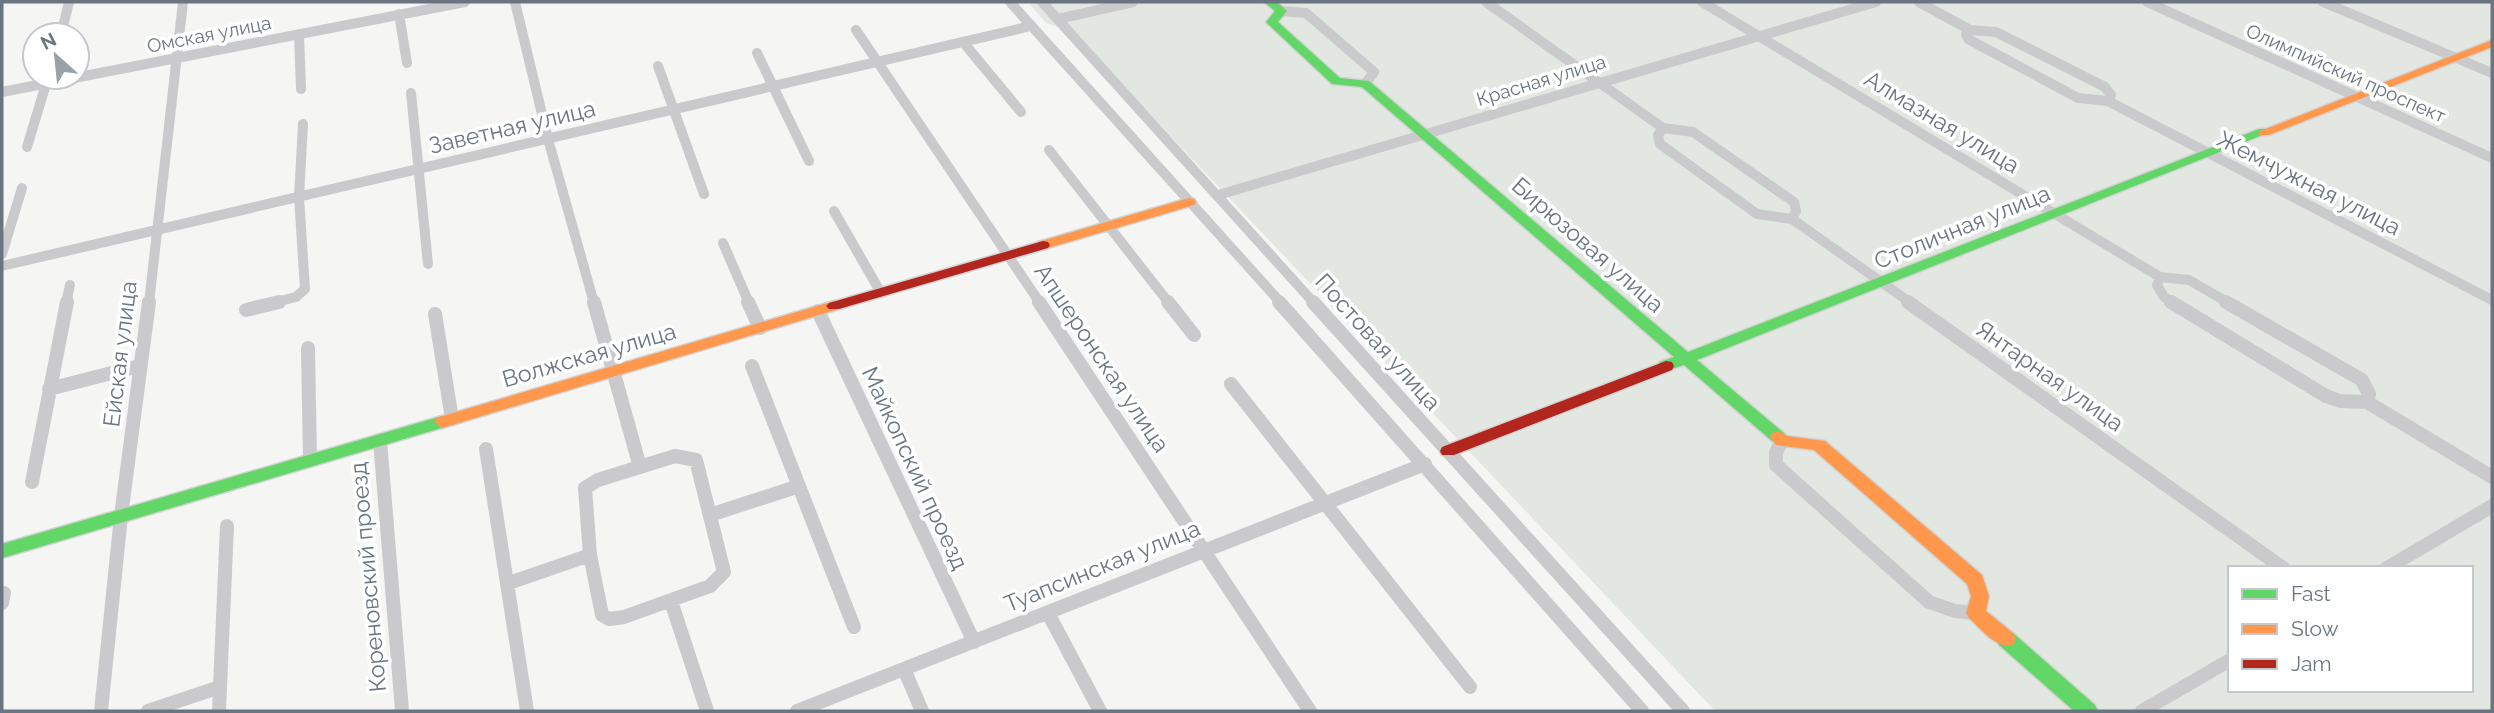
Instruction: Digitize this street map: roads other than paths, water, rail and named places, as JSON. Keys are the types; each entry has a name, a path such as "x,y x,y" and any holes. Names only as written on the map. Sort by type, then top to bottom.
{"street":[{"path":"64,21 69,2"},
{"name":"Ейская улица","path":"101,711 121,516 158,230 183,2"},
{"name":"Омская улица","path":"91,75 465,2"},
{"path":"515,2 548,139 640,467"},
{"name":"Постовая улица","path":"1010,2 1425,464 1642,711"},
{"name":"Постовая улица","path":"1042,2 1683,711"},
{"path":"1058,19 1133,2"},
{"name":"Янтарная улица","path":"1486,2 1663,128 1693,132 1783,194 1794,202 1796,211 1793,219"},
{"name":"Алмазная улица","path":"1702,2 2160,277 2189,279 2362,380 2369,394 2367,402"},
{"name":"Красная улица","path":"1218,194 1876,2"},
{"name":"Жемчужная улица","path":"1919,2 1970,30 1996,32 2021,44 2105,88 2111,95 2108,101"},
{"name":"Олимпийский проспект","path":"2147,2 2492,158"},
{"path":"2323,2 2492,73"},
{"name":"Бирюзовая улица","path":"1365,84 1374,72 1306,13 1276,6 1272,22 1336,81 1365,84 1782,441"},
{"path":"399,14 407,64"},
{"name":"Заветная улица","path":"2,267 1031,26"},
{"name":"Апшеронская улица","path":"856,30 1009,255 1310,711"},
{"name":"Жемчужная улица","path":"1970,30 1966,34 1968,39 2078,98 2108,101 2492,300"},
{"path":"299,34 301,89"},
{"path":"964,42 1021,112"},
{"name":"Столичная улица","path":"1448,451 1884,283 2492,43"},
{"path":"757,53 809,162"},
{"path":"658,66 704,194"},
{"name":"Омская улица","path":"2,92 21,89"},
{"path":"27,147 44,91"},
{"path":"411,93 428,264"},
{"path":"246,310 302,294 305,289 299,197 303,124"},
{"name":"Янтарная улица","path":"1663,128 1658,135 1660,144 1757,214 1793,219 2280,566"},
{"path":"1049,150 1194,335"},
{"path":"2,254 22,188"},
{"name":"Волжская улица","path":"2,551 1189,202"},
{"path":"834,211 880,293"},
{"path":"723,243 760,328"},
{"path":"2160,277 2157,285 2164,297 2326,396 2340,401 2367,402 2492,477"},
{"path":"32,482 70,285"},
{"name":"Майкопский проезд","path":"818,311 974,642"},
{"path":"435,314 452,419"},
{"path":"308,348 310,460"},
{"path":"49,389 139,366"},
{"path":"752,366 854,627"},
{"path":"1231,384 1470,687"},
{"name":"Кореновский проезд","path":"380,440 402,711"},
{"path":"1976,613 1980,596 1975,580 1819,445 1782,441 1776,452 1776,465 1929,602 1955,611 1976,613 2088,711"},
{"path":"486,449 527,711"},
{"path":"675,456 696,460 724,567 722,577 710,586 671,601 609,619 602,615 590,555 585,488 598,480 640,467 675,456"},
{"name":"Туапсинская улица","path":"797,711 1425,464"},
{"path":"710,515 799,486"},
{"path":"2390,566 2492,506"},
{"path":"219,711 227,526"},
{"path":"509,583 590,555"},
{"path":"671,601 707,711"},
{"path":"1048,612 1100,711"},
{"path":"2143,711 2228,661"},
{"path":"904,669 922,711"},
{"path":"148,711 219,687"}]}
